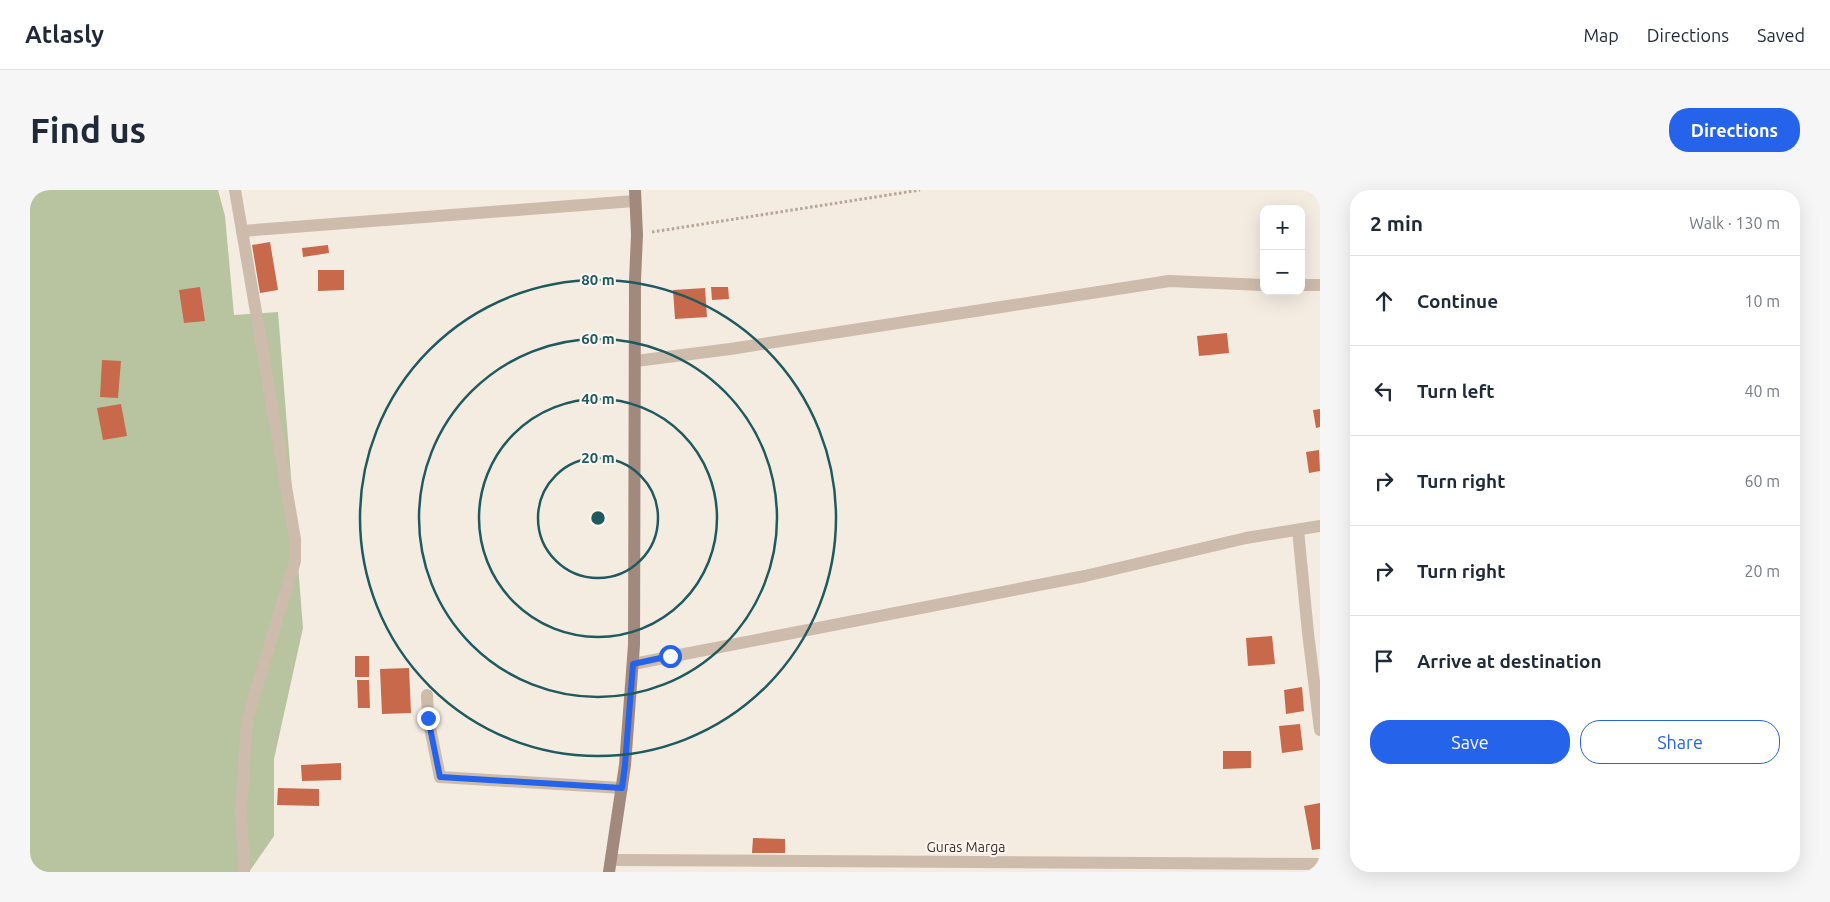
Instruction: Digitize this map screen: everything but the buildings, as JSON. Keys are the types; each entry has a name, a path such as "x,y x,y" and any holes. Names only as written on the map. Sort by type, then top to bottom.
{"main road":[{"path":"610,866 625,765 633,664 636,516 635,280 637,235 635,195"}],"street":[{"path":"235,190 294,539 295,561 247,720 241,810 244,872"},
{"path":"242,230 635,195"},
{"path":"636,360 730,349 1169,281 1260,285"},
{"path":"1305,285 1320,285"},
{"path":"633,664 1086,576 1246,538 1320,526"},
{"path":"1298,530 1320,730"},
{"path":"427,695 428,718 440,777 622,788"},
{"name":"Guras Marga","path":"610,866 1320,864"}],"path":[{"path":"637,235 920,190"}],"green space":[{"path":"30,190 218,190 225,216 234,315 278,312 303,628 274,759 274,836 249,872 30,872"}],"route":[{"path":"428,718 440,777 622,788 633,664 670,656"}]}
